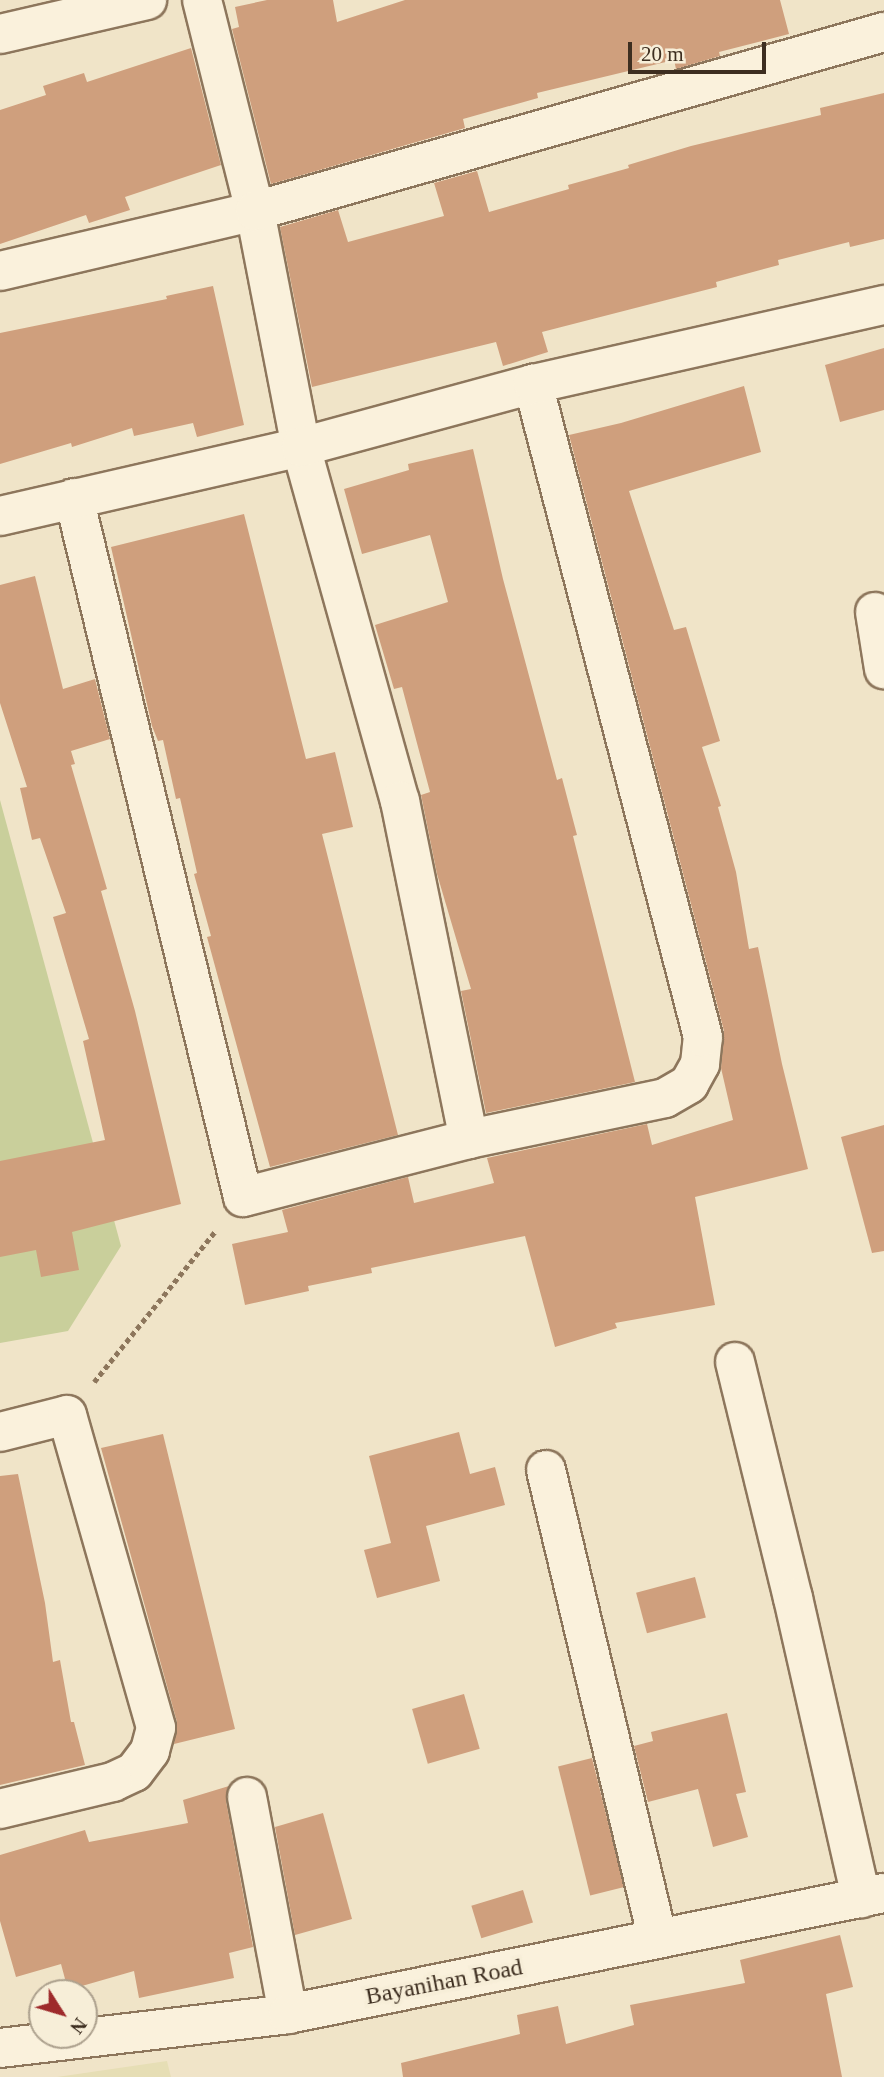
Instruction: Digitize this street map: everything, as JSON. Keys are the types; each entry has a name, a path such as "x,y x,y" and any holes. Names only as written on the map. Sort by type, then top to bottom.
{"street":[{"path":"0,34 147,0"},
{"path":"202,0 255,211 301,447 400,800 469,1139"},
{"path":"0,271 255,211 884,32"},
{"path":"0,516 301,447 533,384 884,304"},
{"path":"74,498 243,1197 469,1139 665,1098 689,1084 701,1064 703,1037 533,384"},
{"path":"875,612 884,669"},
{"path":"735,1362 793,1598 873,1896"},
{"path":"0,1432 67,1415 156,1728 150,1751 134,1772 113,1782 0,1809"},
{"path":"545,1470 658,1939"},
{"path":"247,1797 288,2014"},
{"name":"Bayanihan Road","path":"0,2048 288,2014 873,1896"}],"path":[{"path":"67,1415 243,1197"}],"shaded area":[{"path":"167,2061 171,2077 57,2077"}],"green space":[{"path":"0,800 121,1246 68,1331 0,1343"}],"building":[{"path":"267,0 333,0 337,22 405,0 780,0 789,34 719,52 720,56 676,69 674,60 537,93 538,98 463,119 465,128 271,184 232,29 239,27 235,7"},
{"path":"191,48 221,165 125,197 130,210 89,223 86,215 0,244 0,110 46,95 43,86 84,73 87,82"},
{"path":"884,93 884,239 850,247 849,242 778,260 779,265 716,282 717,287 542,332 548,352 503,366 496,342 312,387 280,227 338,210 348,242 444,216 434,183 477,171 489,212 569,189 568,185 629,168 628,165 691,146 821,115 820,108"},
{"path":"213,286 244,425 197,437 193,423 134,436 132,428 72,447 71,443 0,464 0,333 167,299 166,296"},
{"path":"884,348 884,410 840,422 825,365"},
{"path":"744,386 761,452 629,491 674,630 686,627 720,741 702,747 721,806 718,807 736,872 749,949 758,947 782,1064 808,1169 695,1197 715,1305 615,1323 617,1328 555,1347 525,1236 371,1268 372,1273 308,1286 309,1291 245,1305 232,1244 288,1232 282,1210 408,1177 414,1203 494,1183 487,1158 647,1124 652,1145 733,1120 721,1068 724,1031 569,435 621,423"},
{"path":"473,449 503,579 557,780 562,778 577,835 573,836 635,1082 486,1113 461,991 471,989 437,874 421,795 430,792 402,687 394,689 375,625 448,602 430,535 362,554 344,489 409,470 408,464"},
{"path":"244,514 306,759 335,752 353,827 322,834 398,1135 270,1167 207,937 211,936 194,874 197,873 180,798 176,799 163,740 158,741 152,726 111,547"},
{"path":"35,576 63,689 95,679 110,739 71,751 75,764 71,765 107,889 101,891 135,1011 181,1204 72,1232 79,1270 41,1277 36,1250 0,1257 0,1161 105,1140 83,1041 89,1039 53,917 66,913 40,838 32,840 20,788 27,787 0,703 0,585"},
{"path":"884,1125 884,1251 872,1253 841,1137"},
{"path":"459,1432 470,1474 495,1467 505,1505 426,1526 440,1581 377,1598 364,1550 391,1543 369,1456"},
{"path":"163,1434 235,1729 174,1744 177,1722 101,1448"},
{"path":"18,1474 45,1603 53,1662 60,1660 71,1722 74,1722 85,1765 0,1785 0,1476"},
{"path":"695,1577 706,1618 647,1633 636,1593"},
{"path":"464,1694 480,1749 428,1764 412,1709"},
{"path":"727,1713 746,1792 736,1794 748,1837 713,1847 698,1789 648,1802 634,1746 653,1741 651,1732"},
{"path":"592,1758 624,1887 590,1896 558,1766"},
{"path":"229,1786 226,1801 253,1947 229,1953 234,1978 139,1998 134,1971 98,1981 98,1979 65,1979 61,1964 16,1977 0,1921 0,1855 85,1830 89,1842 188,1823 183,1800"},
{"path":"323,1813 352,1919 295,1935 275,1827"},
{"path":"523,1890 533,1923 481,1938 471,1906"},
{"path":"840,1935 853,1987 826,1994 842,2077 403,2077 401,2063 520,2034 517,2015 558,2006 566,2044 634,2025 630,2005 745,1983 740,1960"}]}
